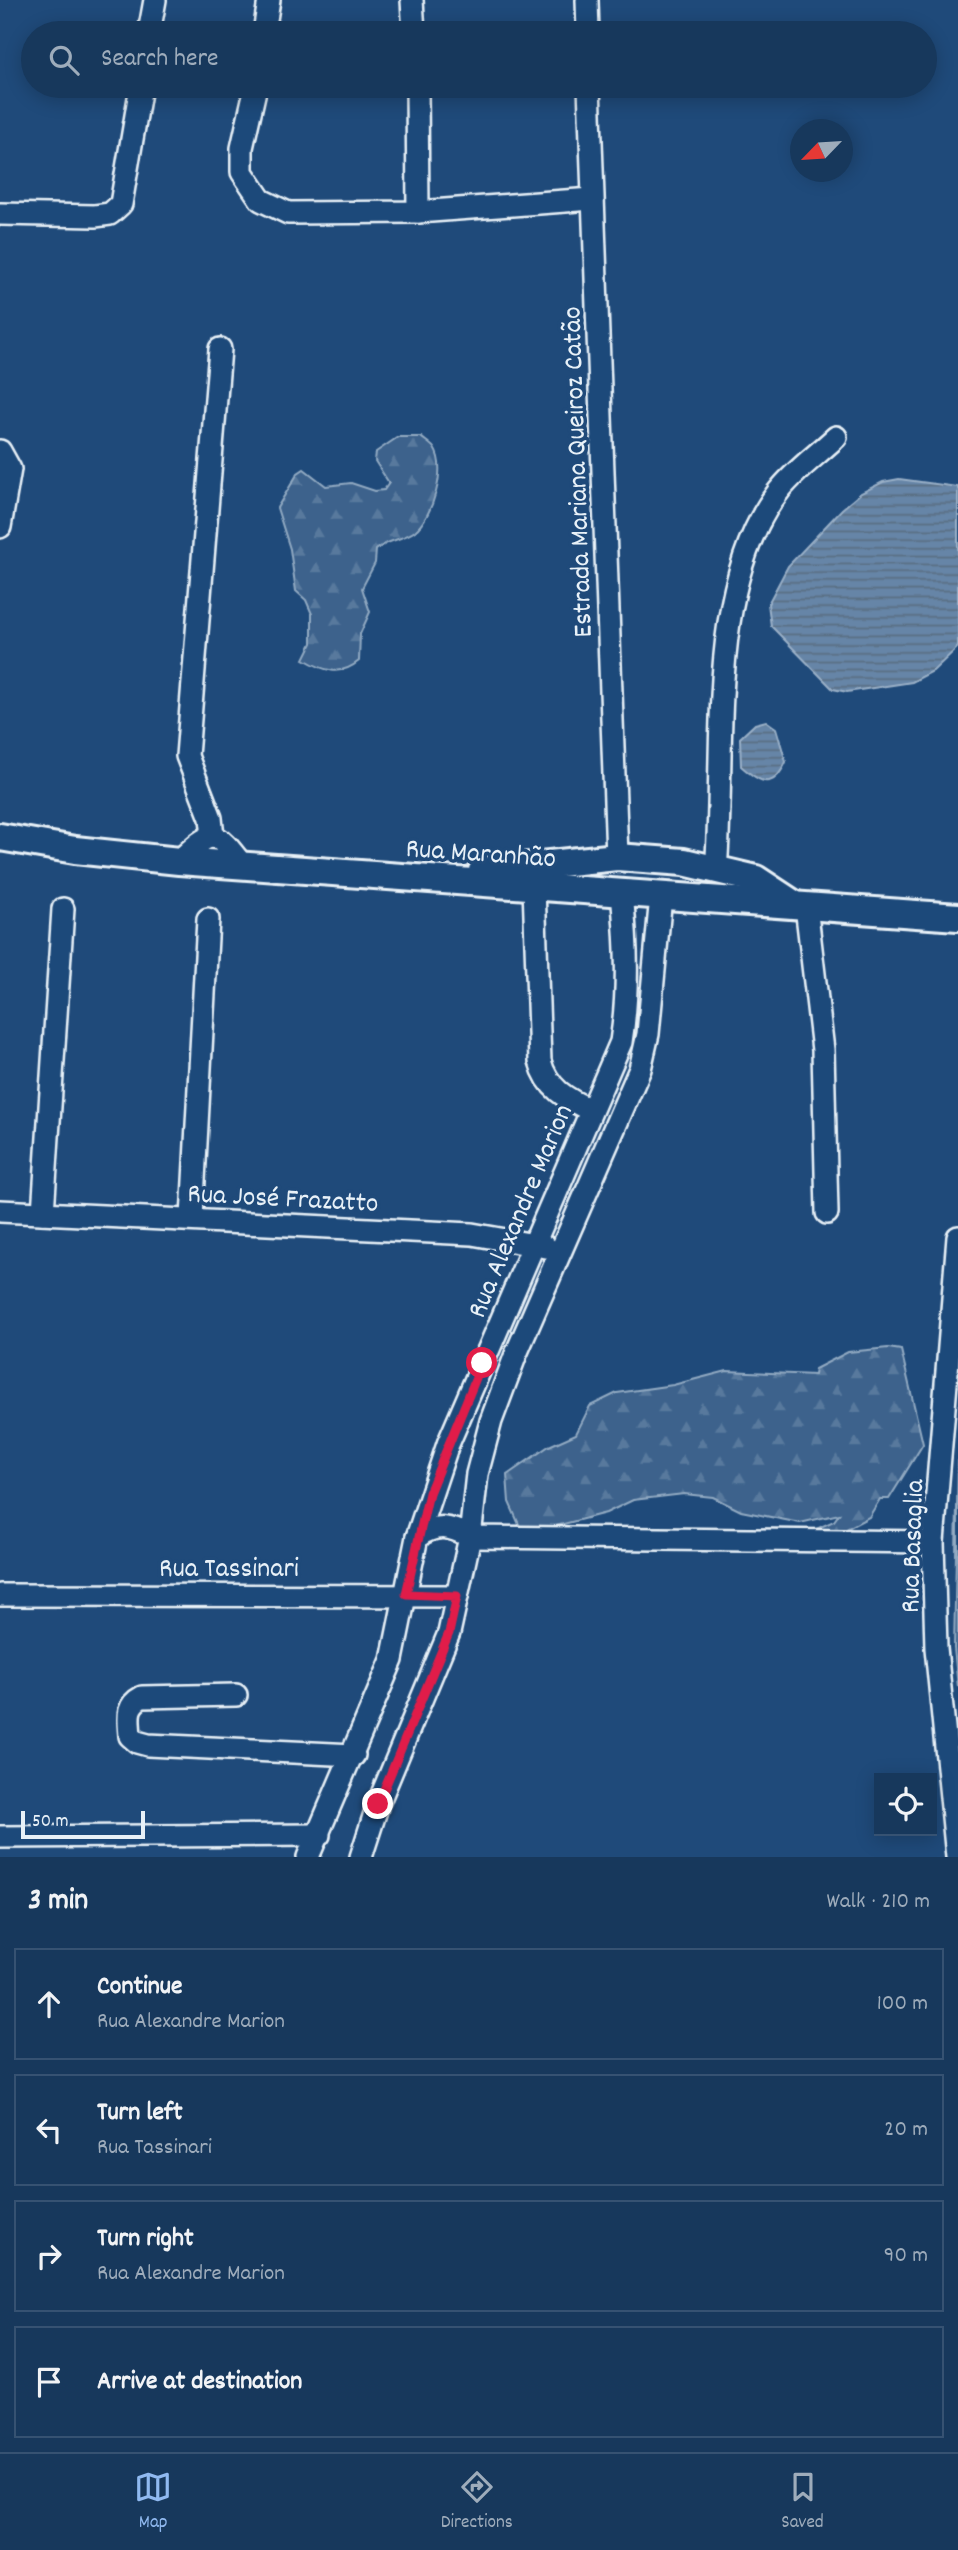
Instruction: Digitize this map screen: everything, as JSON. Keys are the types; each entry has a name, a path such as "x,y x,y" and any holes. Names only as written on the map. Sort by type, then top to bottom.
{"main road":[{"name":"Rua Maranhão","path":"0,837 75,850 179,861 958,916"},
{"path":"617,857 622,893"},
{"path":"425,879 617,857 657,859 756,879 801,906"},
{"path":"657,859 660,896"}],"street":[{"path":"151,21 155,0"},
{"path":"266,21 269,0"},
{"path":"412,0 413,21"},
{"path":"587,0 588,21"},
{"path":"0,214 110,214 121,204 139,98"},
{"path":"253,98 242,148 242,172 261,200 288,213 418,212 592,199"},
{"path":"417,98 418,212"},
{"name":"Estrada Mariana Queiroz Catão","path":"589,98 617,857"},
{"path":"213,837 211,818 187,756 220,349"},
{"path":"716,870 726,635 748,543 778,492 836,438"},
{"path":"0,451 10,469 0,527"},
{"path":"179,861 198,842 213,837 222,839 243,866"},
{"path":"534,887 540,1060 545,1080 570,1101 591,1110"},
{"name":"Rua Alexandre Marion","path":"308,1857 354,1755 392,1660 417,1537 448,1444 621,1042 628,999 628,954 622,893"},
{"name":"Rua Alexandre Marion","path":"361,1857 378,1804 449,1633 471,1537 477,1474 491,1421 516,1354 640,1069 648,1034 660,896"},
{"path":"801,906 823,1051 827,1213"},
{"path":"43,1213 63,909"},
{"path":"192,1218 208,919"},
{"name":"Rua José Frazatto","path":"0,1211 192,1218 472,1234 534,1243 561,1252"},
{"name":"Rua Basaglia","path":"957,1857 936,1648 933,1542 958,1237"},
{"path":"417,1537 439,1525 454,1528 471,1537 933,1542"},
{"name":"Rua Tassinari","path":"0,1595 457,1596"},
{"path":"236,1695 142,1697 133,1702 128,1711 130,1736 136,1742 148,1745 354,1755"},
{"path":"0,1837 319,1835"}],"green space":[{"path":"398,437 421,437 434,448 439,467 432,503 422,524 415,531 376,550 375,563 362,588 370,612 360,634 359,661 339,671 318,667 304,659 312,643 312,614 306,600 296,591 290,549 277,508 298,473 304,469 326,486 351,483 375,491 384,490 389,483 375,461 376,452"},
{"path":"888,1348 901,1350 923,1444 889,1499 880,1499 869,1517 835,1535 816,1529 834,1521 839,1514 800,1523 741,1511 713,1497 684,1494 633,1500 606,1513 548,1528 521,1529 509,1502 507,1475 549,1446 576,1434 590,1406 617,1393 673,1385 727,1371 814,1375 815,1369 848,1352"},
{"path":"958,1460 958,1687 954,1648"}],"shaded area":[{"path":"899,479 958,487 958,647 933,671 912,682 847,692 833,689 771,626 768,604 788,566 842,509 861,493 883,482"},
{"path":"766,721 776,728 786,762 776,777 766,781 755,777 741,766 740,738 755,724"}],"route":[{"path":"378,1804 449,1633 457,1596 406,1594 429,1493 482,1363"}]}
